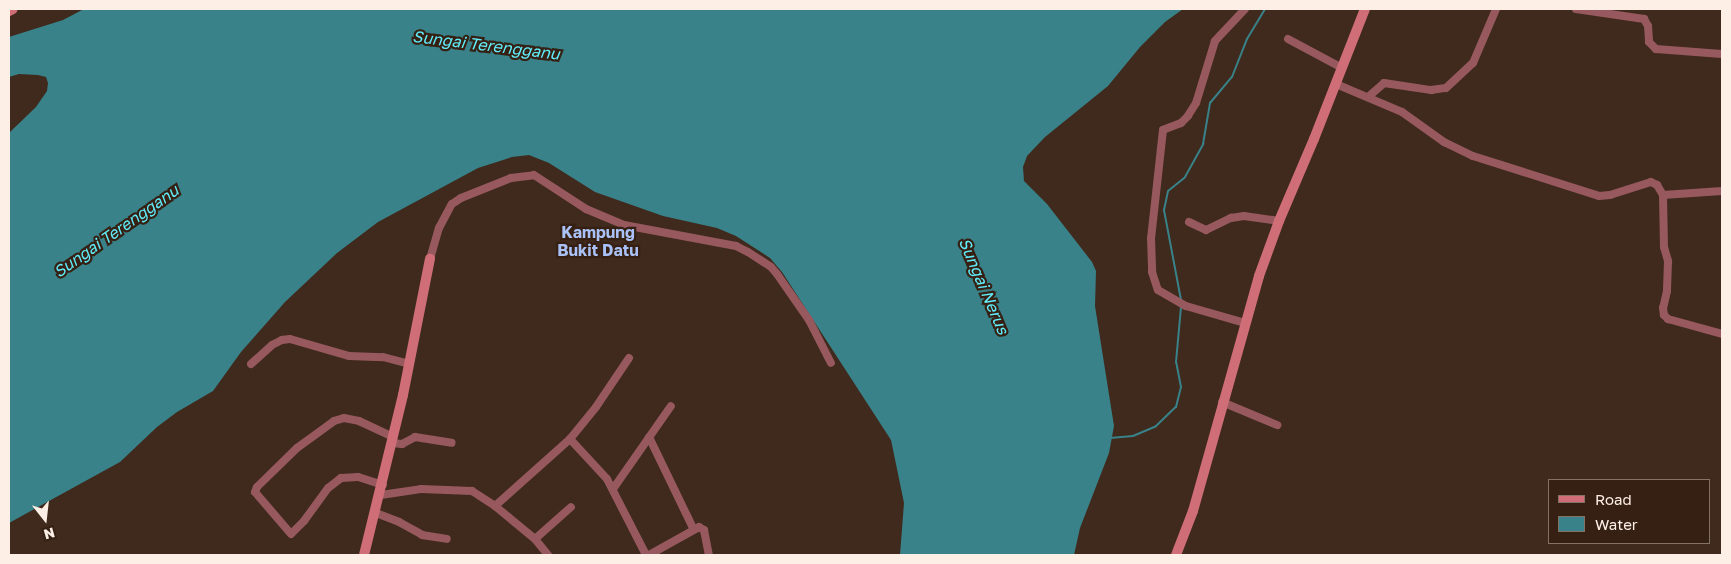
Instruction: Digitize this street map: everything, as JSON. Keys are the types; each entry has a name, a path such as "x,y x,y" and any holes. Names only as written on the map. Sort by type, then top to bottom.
{"street":[{"path":"9,11 13,9"},
{"path":"1245,9 1215,41 1196,103 1188,116 1181,123 1167,127 1161,136 1151,238 1152,269 1158,290 1186,306 1245,323"},
{"path":"1176,555 1190,518 1245,323 1279,221 1365,9"},
{"path":"1368,97 1384,83 1431,90 1446,88 1473,63 1496,9"},
{"path":"1576,9 1644,20 1648,26 1648,42 1656,48 1722,54"},
{"path":"1288,39 1342,68"},
{"path":"1336,84 1402,112 1444,142 1474,156 1599,196 1610,195 1651,182 1657,185 1663,195 1663,243 1668,261 1667,291 1663,308 1664,315 1668,319 1722,334"},
{"path":"364,555 382,490 430,259 440,228 452,204 461,198 511,178 534,175 586,209 624,225 736,246 771,267 777,274 809,320 831,363"},
{"path":"1663,195 1722,191"},
{"path":"1189,222 1206,230 1231,218 1244,216 1279,221"},
{"path":"251,364 272,345 282,340 290,339 349,356 376,356 409,364"},
{"path":"495,506 570,439 596,407 629,358"},
{"path":"1222,402 1277,425"},
{"path":"613,490 671,406"},
{"path":"452,443 415,437 402,444 352,419 334,421 297,448 257,487 256,492 291,534 328,488 341,478 358,477 382,490 465,489 478,493 535,539 542,553"},
{"path":"649,437 694,530"},
{"path":"570,439 599,469 613,490 647,555 699,528 704,530 709,555"},
{"path":"535,539 571,507"},
{"path":"376,513 399,522 422,535 447,540"}],"water":[{"path":"84,9 1183,9 1165,22 1140,47 1108,86 1045,137 1027,156 1023,167 1024,181 1047,204 1092,262 1096,271 1095,306 1114,426 1109,453 1080,528 1074,555 900,555 904,503 891,440 782,272 770,258 736,236 717,228 663,216 595,192 549,163 529,155 512,157 478,168 378,222 337,253 285,302 241,352 213,391 177,412 157,427 120,462 9,523 9,133 36,107 47,91 48,83 46,77 38,75 19,74 9,77 9,37 63,20"}],"waterway":[{"path":"1181,300 1164,210 1168,191 1185,177 1203,144 1210,103 1232,77 1247,39 1265,9"},
{"path":"1110,438 1133,436 1156,426 1176,407 1181,387 1176,362 1181,307"}],"district":[{"name":"Kampung Bukit Datu","path":"598,241"}],"water label":[{"name":"Sungai Terengganu","path":"486,45"},
{"name":"Sungai Terengganu","path":"116,231"},
{"name":"Sungai Nerus","path":"984,286"}]}
